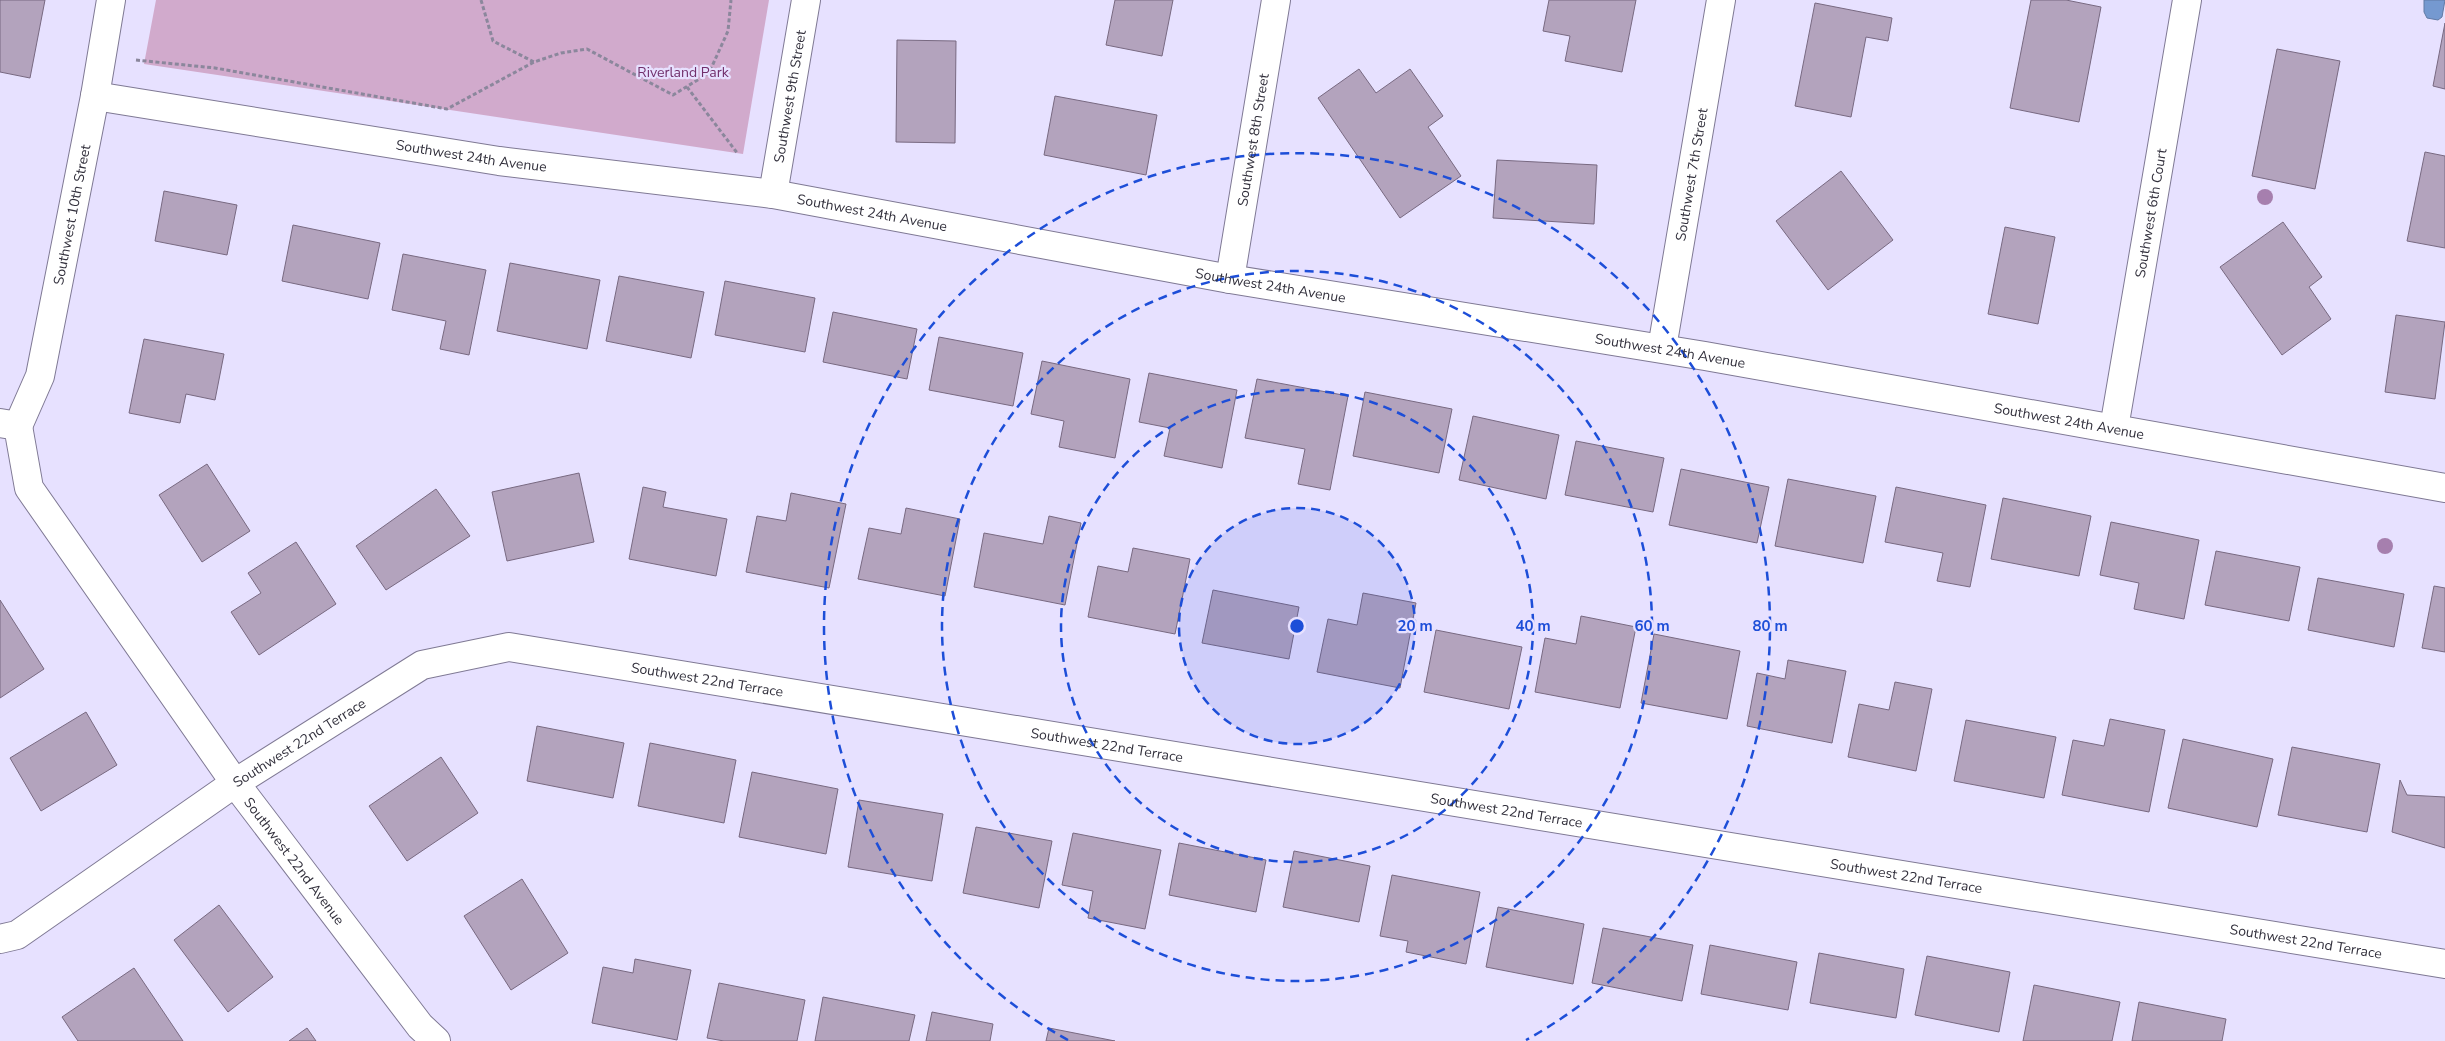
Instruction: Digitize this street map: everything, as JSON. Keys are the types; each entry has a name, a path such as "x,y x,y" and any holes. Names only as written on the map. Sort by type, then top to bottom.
{"street":[{"name":"Southwest 10th Street","path":"9,425 40,376 96,96 111,0"},
{"name":"Southwest 9th Street","path":"773,194 806,0"},
{"name":"Southwest 8th Street","path":"1230,279 1276,0"},
{"name":"Southwest 7th Street","path":"1662,348 1721,0"},
{"name":"Southwest 6th Court","path":"2114,428 2187,0"},
{"name":"Southwest 24th Avenue","path":"96,96 499,161 773,194 1230,279 1662,348 2445,488"},
{"name":"Southwest 22nd Terrace","path":"9,425 29,488 235,783 422,665 509,647 2445,964"},
{"name":"Southwest 22nd Avenue","path":"0,939 17,935 235,783 420,1026 436,1041"}],"path":[{"path":"481,0 493,40 534,62"},
{"path":"135,60 215,68 447,109 534,62 561,53 587,49 673,95 710,73 728,31 731,0"},
{"path":"687,87 741,158"}],"green space":[{"name":"Riverland Park","path":"156,0 769,0 743,154 144,64"}],"water":[{"path":"2424,0 2445,0 2442,17 2438,20 2427,18 2424,12"}],"building":[{"path":"0,0 45,0 30,78 0,72"},
{"path":"1115,0 1173,0 1162,56 1106,45"},
{"path":"1549,0 1636,0 1622,72 1565,61 1570,36 1543,31"},
{"path":"2031,0 2066,0 2101,7 2079,122 2010,108"},
{"path":"1815,3 1892,18 1888,41 1866,37 1851,117 1795,106"},
{"path":"2445,23 2445,89 2433,86"},
{"path":"897,40 956,41 955,143 896,142"},
{"path":"2277,49 2340,61 2315,189 2252,176"},
{"path":"1359,69 1376,93 1410,69 1443,116 1428,127 1461,176 1400,218 1318,98"},
{"path":"1055,96 1157,115 1146,175 1044,155"},
{"path":"2425,152 2445,156 2445,248 2407,241"},
{"path":"1497,160 1597,165 1594,224 1493,218"},
{"path":"1841,171 1893,240 1828,290 1776,221"},
{"path":"164,191 237,205 227,255 155,241"},
{"path":"2283,222 2322,277 2309,287 2331,319 2282,355 2220,267"},
{"path":"293,225 380,243 368,299 282,281"},
{"path":"2005,227 2055,237 2038,324 1988,314"},
{"path":"403,254 486,270 469,355 440,349 446,321 392,310"},
{"path":"510,263 600,280 587,349 497,331"},
{"path":"619,276 704,292 691,358 606,341"},
{"path":"725,281 815,298 805,352 715,335"},
{"path":"833,312 917,329 907,379 823,362"},
{"path":"2396,315 2445,322 2435,399 2385,392"},
{"path":"939,337 1023,353 1013,406 929,390"},
{"path":"144,339 224,354 215,400 186,394 180,423 129,413"},
{"path":"1042,361 1130,379 1115,458 1059,447 1064,421 1031,414"},
{"path":"1149,373 1237,390 1222,468 1164,456 1170,428 1139,422"},
{"path":"1257,379 1348,396 1330,490 1298,484 1305,449 1245,438"},
{"path":"1365,392 1452,409 1439,473 1353,456"},
{"path":"1473,416 1559,435 1546,499 1459,480"},
{"path":"1576,441 1664,458 1653,512 1565,495"},
{"path":"207,464 250,531 202,562 159,495"},
{"path":"1681,469 1769,487 1757,543 1669,525"},
{"path":"579,473 594,542 507,561 492,492"},
{"path":"1788,479 1876,496 1863,563 1775,546"},
{"path":"643,487 666,492 663,507 727,519 716,576 629,559"},
{"path":"1896,487 1986,505 1970,587 1937,581 1943,553 1885,542"},
{"path":"436,489 470,536 386,590 356,546"},
{"path":"791,493 846,504 829,588 746,572 757,516 786,521"},
{"path":"2003,498 2091,516 2079,576 1991,559"},
{"path":"906,508 960,519 945,596 858,579 869,528 901,534"},
{"path":"1049,516 1081,523 1065,605 974,587 984,533 1043,544"},
{"path":"2111,522 2199,540 2184,619 2134,609 2139,583 2100,575"},
{"path":"296,542 336,604 259,655 231,612 261,593 248,573"},
{"path":"1133,548 1190,559 1175,634 1088,617 1098,566 1128,572"},
{"path":"2216,551 2300,567 2289,621 2205,605"},
{"path":"2318,578 2404,594 2394,647 2308,630"},
{"path":"2434,586 2445,588 2445,652 2422,648"},
{"path":"1213,590 1299,607 1289,659 1202,643"},
{"path":"1363,593 1416,603 1400,688 1317,672 1328,619 1357,625"},
{"path":"0,600 44,669 0,698"},
{"path":"1581,616 1636,627 1620,708 1535,692 1545,638 1576,644"},
{"path":"1436,630 1522,647 1509,709 1424,692"},
{"path":"1654,634 1740,651 1727,719 1641,703"},
{"path":"1788,660 1846,671 1832,743 1747,726 1757,673 1785,679"},
{"path":"1895,682 1932,689 1916,771 1848,757 1859,704 1889,710"},
{"path":"86,712 117,765 41,811 10,758"},
{"path":"2110,719 2165,730 2149,812 2062,795 2073,740 2104,746"},
{"path":"1966,720 2056,737 2044,798 1954,781"},
{"path":"537,726 624,743 613,798 527,781"},
{"path":"2183,739 2273,759 2257,827 2168,808"},
{"path":"650,743 736,760 724,823 638,806"},
{"path":"2292,747 2380,764 2367,832 2278,815"},
{"path":"441,757 478,813 407,861 369,806"},
{"path":"752,772 838,789 826,854 739,837"},
{"path":"2400,780 2407,795 2445,797 2445,848 2392,832"},
{"path":"859,800 943,814 932,881 848,867"},
{"path":"976,827 1052,841 1039,908 963,893"},
{"path":"1073,833 1161,850 1145,929 1088,918 1093,891 1062,885"},
{"path":"1179,843 1266,860 1256,912 1169,895"},
{"path":"1294,851 1370,866 1359,922 1283,907"},
{"path":"1392,875 1480,892 1466,964 1406,952 1408,941 1380,936"},
{"path":"522,879 568,953 511,990 464,916"},
{"path":"219,905 273,977 228,1012 174,940"},
{"path":"1498,907 1584,924 1573,984 1486,967"},
{"path":"1603,928 1693,945 1682,1001 1592,983"},
{"path":"1710,945 1797,962 1788,1010 1701,994"},
{"path":"1819,953 1904,969 1896,1018 1810,1003"},
{"path":"1927,956 2010,972 1999,1032 1915,1015"},
{"path":"635,959 691,970 677,1040 592,1023 603,967 633,973"},
{"path":"134,968 183,1041 78,1041 62,1017"},
{"path":"719,983 805,1000 797,1041 724,1041 707,1038"},
{"path":"2034,985 2120,1002 2112,1041 2023,1041"},
{"path":"823,997 915,1015 909,1041 815,1041"},
{"path":"2139,1002 2226,1019 2222,1041 2132,1041"},
{"path":"932,1012 993,1024 990,1041 926,1041"},
{"path":"307,1028 316,1041 289,1041"},
{"path":"1049,1028 1115,1041 1046,1041"}]}
